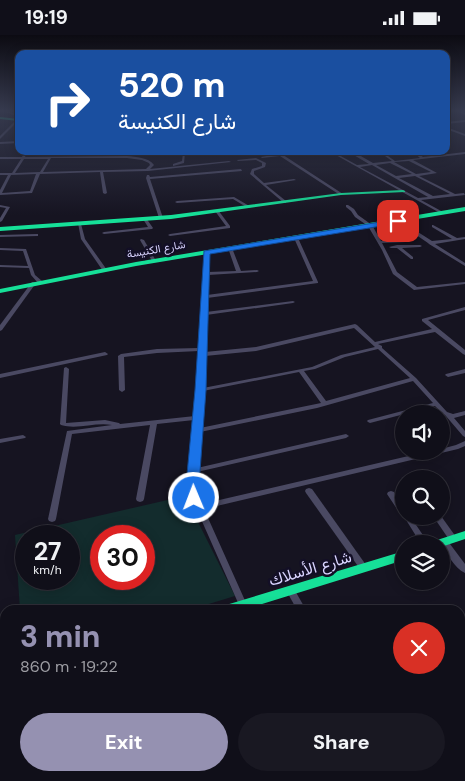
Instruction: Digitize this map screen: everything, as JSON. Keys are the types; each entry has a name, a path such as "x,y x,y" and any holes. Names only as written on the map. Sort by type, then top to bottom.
{"street":[{"path":"450,154 465,153"},
{"path":"25,155 5,182 0,194 31,192 50,157"},
{"path":"147,170 181,163 183,155"},
{"path":"262,157 281,155 341,194"},
{"path":"338,155 441,212"},
{"path":"355,155 433,198"},
{"path":"385,155 416,175 454,195"},
{"path":"418,155 422,158"},
{"path":"357,166 445,155"},
{"path":"0,159 111,156 142,159 152,163 147,170 148,178 161,218"},
{"path":"238,160 256,159 264,163 264,166 253,170 252,174 285,202"},
{"path":"395,177 436,172 409,159"},
{"path":"0,174 147,170 229,162"},
{"path":"201,166 208,174"},
{"path":"148,178 241,170"},
{"path":"101,171 104,193"},
{"path":"263,184 294,180"},
{"path":"0,183 5,182"},
{"path":"0,229 161,218 341,194 403,191"},
{"path":"418,199 464,194"},
{"path":"176,202 234,198 249,207"},
{"path":"0,206 8,206 1,218"},
{"path":"347,206 353,210 356,216 370,226 395,273 416,289 465,283"},
{"name":"شارع الكنيسة","path":"0,291 154,261 465,209"},
{"path":"170,235 229,227 217,211"},
{"path":"104,233 151,228 145,219"},
{"path":"398,221 465,265"},
{"path":"79,224 83,239 105,270"},
{"path":"433,227 456,239"},
{"path":"0,236 37,235"},
{"path":"8,236 11,248"},
{"path":"204,297 316,282 296,238"},
{"path":"430,243 465,238"},
{"path":"142,240 154,261"},
{"path":"392,245 406,241"},
{"path":"380,242 398,247 420,246"},
{"path":"398,247 411,258"},
{"path":"230,248 239,272"},
{"path":"0,249 25,250 37,283 0,329"},
{"path":"207,252 203,352 192,491 243,605"},
{"path":"0,267 31,267"},
{"path":"205,274 257,271"},
{"path":"204,314 293,302"},
{"path":"465,308 424,320 465,353"},
{"path":"122,390 120,356 157,351 203,352 256,349 355,326 414,379 437,405"},
{"path":"200,390 300,371 378,345 435,330"},
{"path":"0,376 105,354"},
{"path":"66,369 63,424 105,422 124,426"},
{"path":"300,371 325,404"},
{"path":"448,375 465,371"},
{"path":"197,431 325,404 414,379"},
{"path":"450,415 453,416 465,413"},
{"path":"370,421 395,415"},
{"path":"52,519 68,433 198,418"},
{"path":"450,418 465,435"},
{"path":"140,499 154,423"},
{"path":"193,471 346,435"},
{"path":"0,441 23,437"},
{"path":"198,508 458,447 465,443"},
{"path":"309,491 363,567"},
{"path":"391,494 395,500"},
{"path":"450,540 465,535"},
{"path":"450,551 456,561 465,569"},
{"name":"شارع الأسلاك","path":"243,605 395,558"},
{"path":"290,590 299,605"}],"green space":[{"path":"185,496 235,596 205,605 20,605 19,590 80,590 80,525 59,525"}],"traffic: fast":[{"path":"0,229 171,217 341,194 403,191"},
{"path":"0,291 136,264 465,209"},
{"path":"450,540 465,535"},
{"path":"242,605 395,558"}],"route":[{"path":"194,498 192,485 203,349 207,252 398,221"}]}
